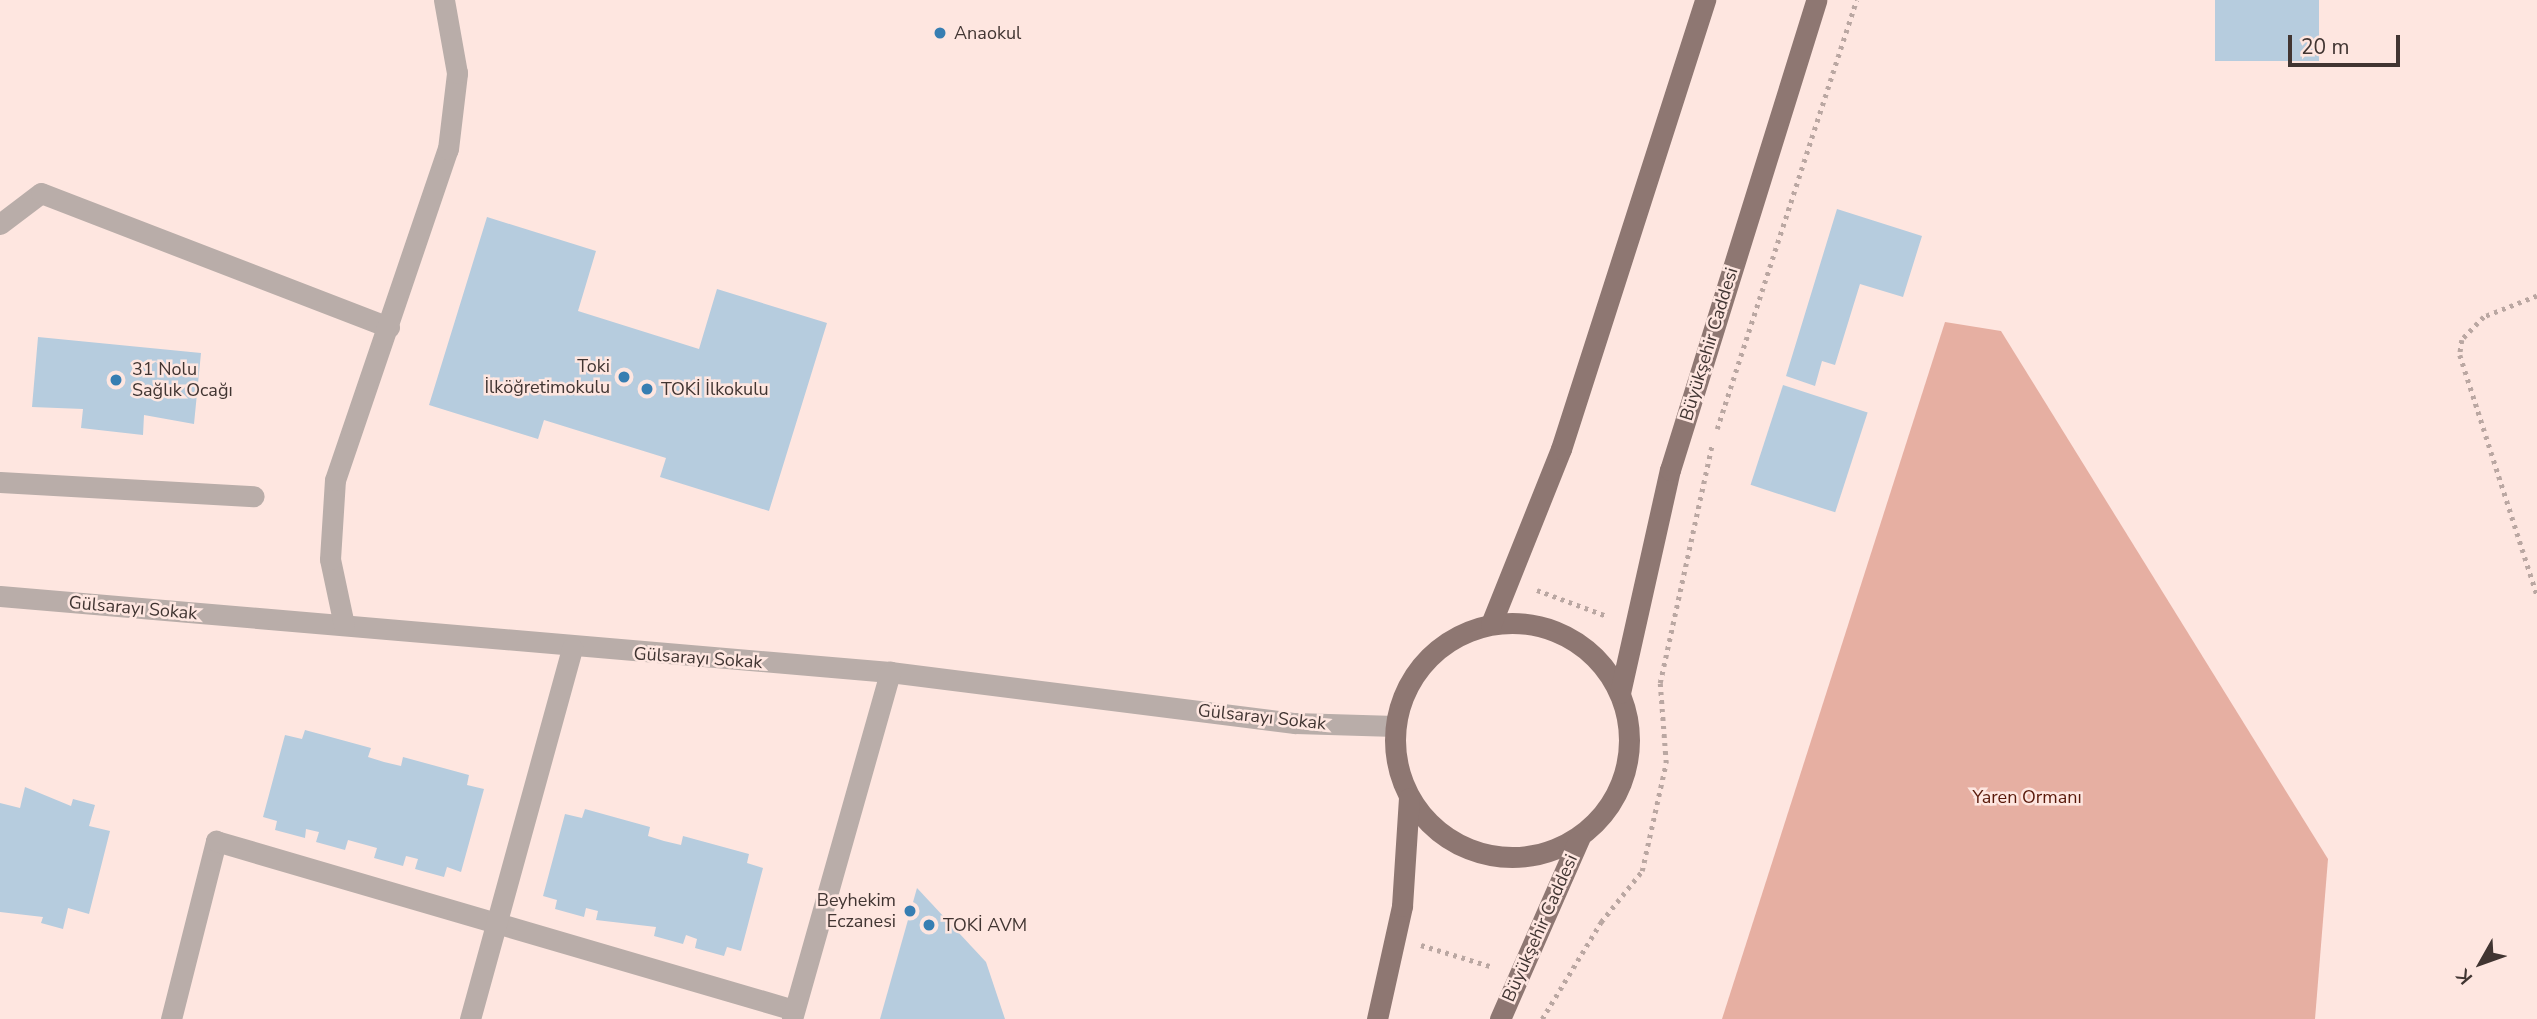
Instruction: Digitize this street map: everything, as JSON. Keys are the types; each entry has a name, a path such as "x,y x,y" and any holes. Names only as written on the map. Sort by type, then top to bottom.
{"main road":[{"path":"1491,624 1561,449 1706,0"},
{"name":"Büyükşehir Caddesi","path":"1620,693 1670,470 1816,0"},
{"path":"1491,624 1528,624 1564,635 1597,659 1620,693 1630,732 1626,772 1608,808 1580,837 1544,855 1503,858 1464,848 1433,828 1409,798 1396,763 1395,726 1405,690 1426,659 1456,636 1491,624"},
{"path":"1377,1019 1395,937 1409,798"},
{"name":"Büyükşehir Caddesi","path":"1500,1019 1580,837"}],"street":[{"path":"344,625 330,559 335,480 390,327 448,149 457,73 444,0"},
{"path":"0,224 41,193 390,327"},
{"path":"0,482 254,496"},
{"name":"Gülsarayı Sokak","path":"0,596 344,625 572,648 890,672 1295,723 1395,726"},
{"path":"470,1019 572,648"},
{"path":"171,1019 216,841 793,1014 890,672"}],"path":[{"path":"1542,1019 1561,985 1642,871 1666,763 1660,683 1712,444 1856,0"},
{"path":"2537,296 2484,317 2462,340 2460,355 2537,595"},
{"path":"1509,580 1634,626 1669,632"},
{"path":"1395,937 1518,975 1561,985"}],"green space":[{"name":"Yaren Ormanı","path":"1945,322 2001,331 2328,859 2315,1019 1722,1019"}],"building":[{"path":"2215,0 2319,0 2319,61 2215,61"},
{"path":"1837,209 1922,236 1903,297 1860,284 1835,365 1822,361 1815,386 1786,376"},
{"name":"Toki İlköğretimokulu","path":"487,217 596,251 578,311 699,349 717,289 827,323 769,511 660,477 666,458 544,420 538,439 429,405"},
{"name":"31 Nolu Sağlık Ocağı","path":"38,337 201,353 194,424 144,415 143,435 81,428 83,409 32,407"},
{"path":"1783,385 1868,413 1835,512 1751,485"},
{"path":"305,730 371,748 368,757 384,762 401,766 403,757 469,775 467,785 484,789 461,872 447,867 444,877 415,869 418,859 406,856 403,866 374,858 377,848 348,840 345,850 316,842 319,832 306,829 305,838 275,830 277,821 263,817 285,735 302,739"},
{"path":"25,787 71,806 73,799 95,805 89,826 110,831 89,914 68,908 63,929 41,923 43,917 0,912 0,803 20,808"},
{"path":"585,809 650,827 648,836 664,841 681,845 683,836 749,854 747,863 763,868 741,951 727,947 724,956 695,948 697,939 686,935 683,944 654,936 656,927 596,920 598,911 586,908 584,917 555,909 557,900 543,896 565,814 582,818"},
{"name":"TOKİ AVM","path":"917,888 986,962 1005,1019 880,1019"}],"place":[{"name":"Anaokul","path":"940,33"},
{"name":"Toki İlköğretimokulu","path":"624,377"},
{"name":"31 Nolu Sağlık Ocağı","path":"116,380"},
{"name":"TOKİ İlkokulu","path":"647,389"},
{"name":"Beyhekim Eczanesi","path":"910,911"},
{"name":"TOKİ AVM","path":"929,925"}]}
